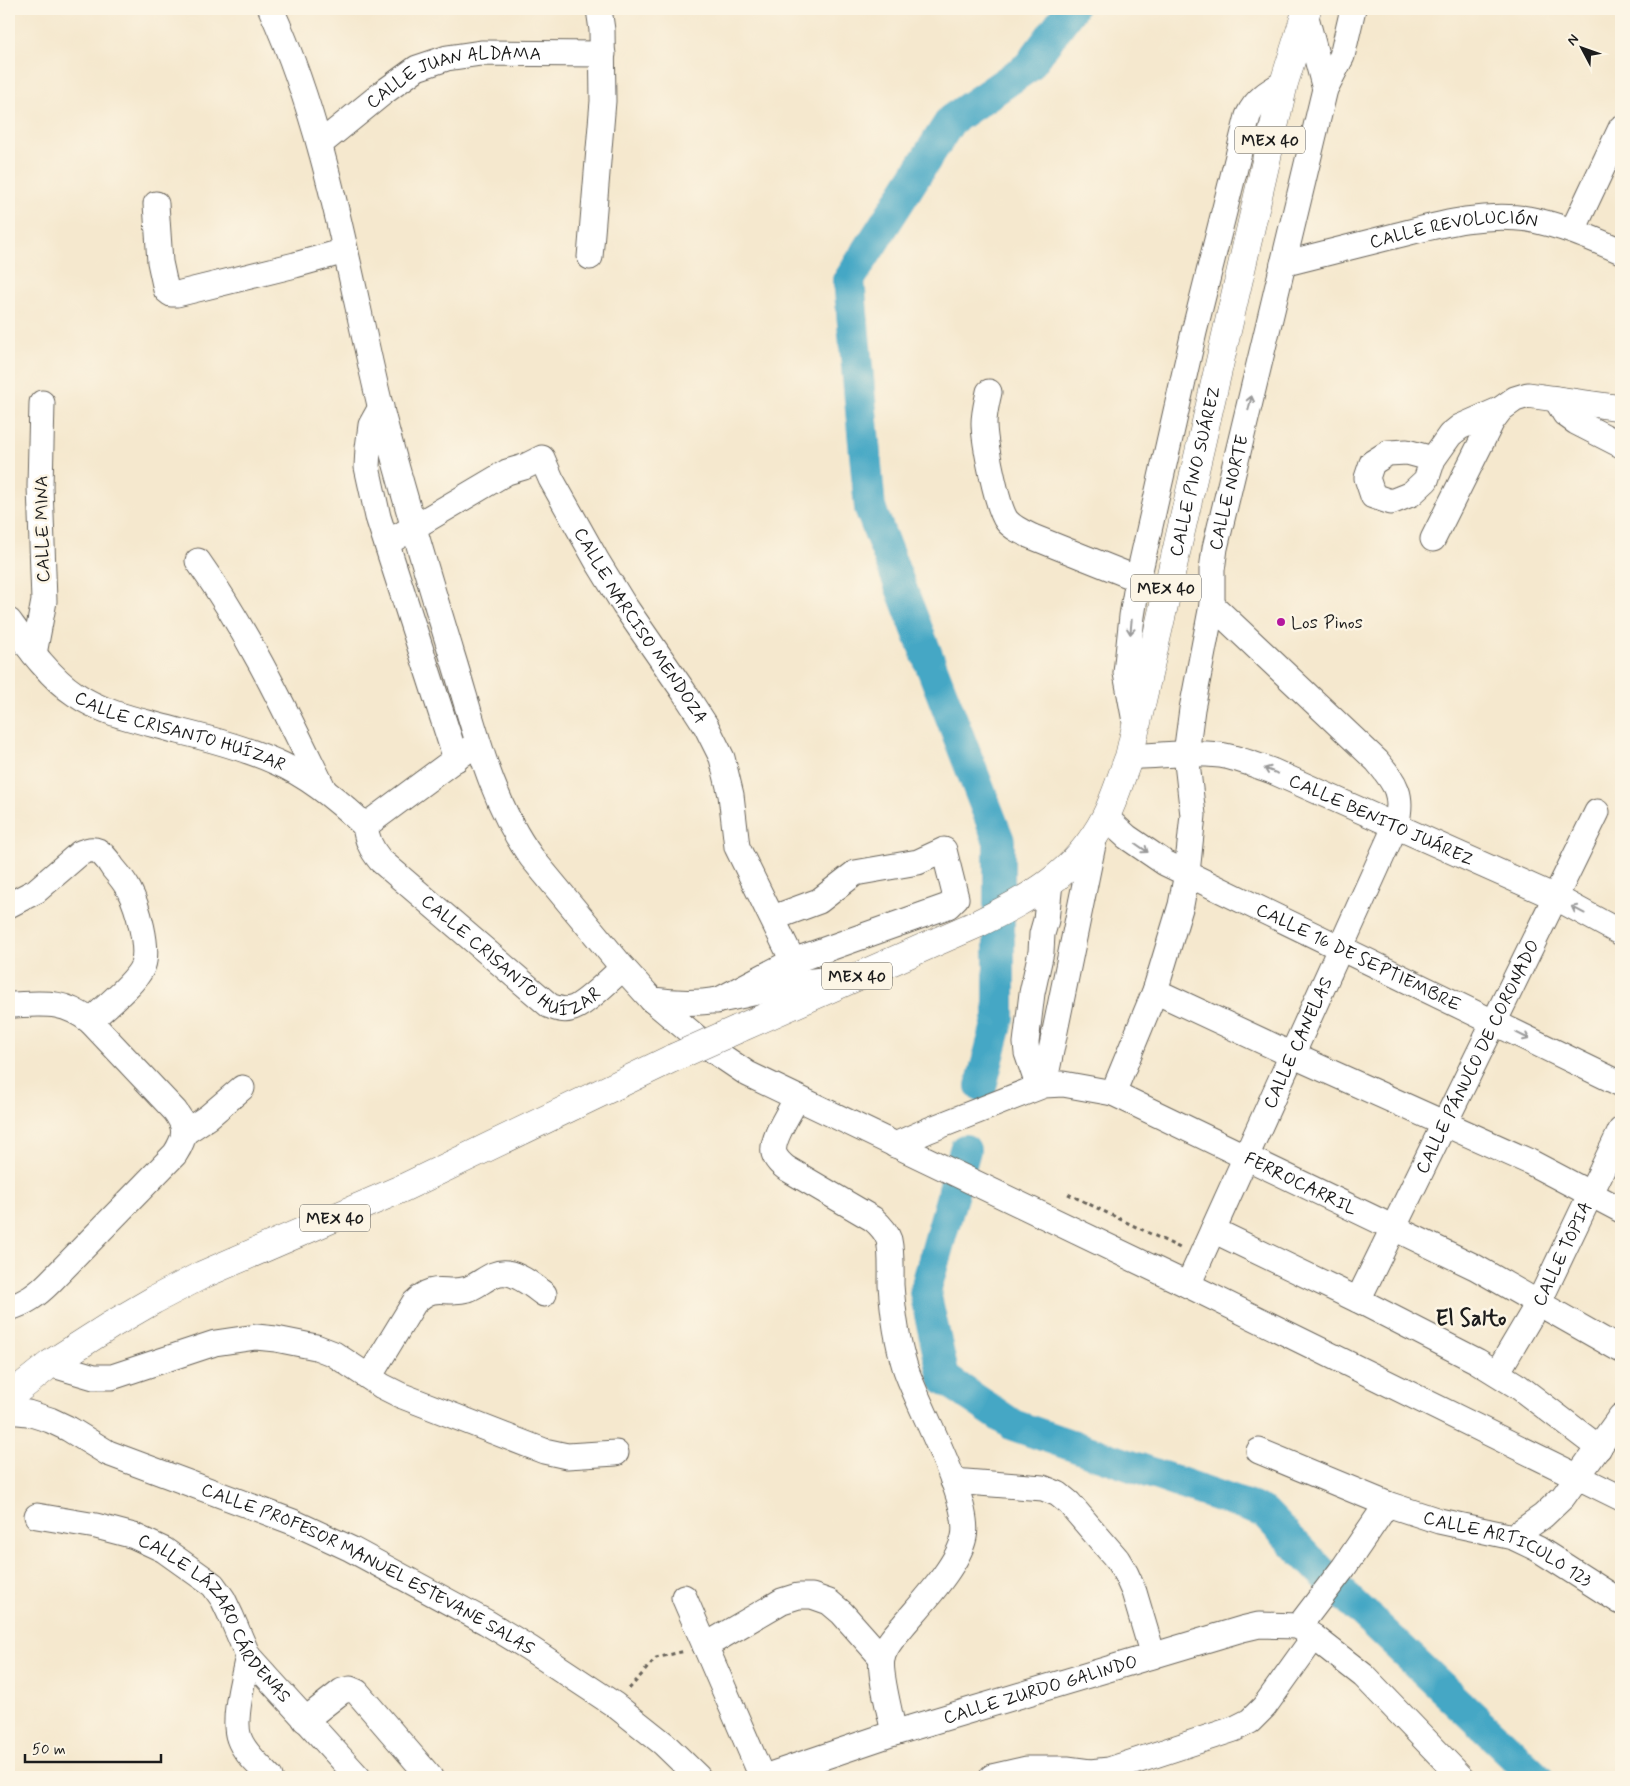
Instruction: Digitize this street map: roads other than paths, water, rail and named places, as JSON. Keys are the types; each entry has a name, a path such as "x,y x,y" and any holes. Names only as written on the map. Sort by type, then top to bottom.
{"main road":[{"name":"MEX 40","path":"1284,83 1307,13"},
{"name":"CALLE PINO SUÁREZ","path":"1050,883 1076,859 1100,826 1129,757 1284,83"},
{"name":"MEX 40","path":"9,1397 50,1364 111,1325 154,1300 202,1276 403,1188 673,1058 977,924 1013,906 1050,883"}],"street":[{"path":"271,9 304,91 320,144 381,407 413,528 500,806 520,842 623,968 652,1000 708,1047 748,1074 1188,1285 1621,1498"},
{"path":"590,257 603,101 603,54 600,9"},
{"path":"1325,89 1342,56 1354,9"},
{"path":"1307,13 1325,89"},
{"name":"CALLE JUAN ALDAMA","path":"320,144 417,68 447,58 481,53 603,54"},
{"path":"1136,727 1126,673 1132,616 1138,578 1194,332 1248,116 1253,106 1264,95 1284,83"},
{"name":"CALLE NORTE","path":"1113,1093 1155,991 1181,905 1187,873 1193,814 1186,754 1192,709 1212,605 1212,570 1215,548 1325,89"},
{"path":"1573,230 1621,128"},
{"path":"156,204 160,262 166,290 171,294 296,265 345,251"},
{"name":"CALLE REVOLUCIÓN","path":"1283,264 1446,223 1478,218 1505,217 1528,219 1573,230 1621,251"},
{"path":"989,392 984,421 985,442 1001,509 1007,521 1017,529 1033,537 1138,578"},
{"path":"1433,459 1408,452 1388,453 1363,460 1373,496 1391,502 1411,494 1426,480 1433,459 1450,434 1460,427 1528,395 1621,408"},
{"path":"1556,399 1565,414 1576,422 1621,446"},
{"name":"CALLE MINA","path":"34,654 44,601 40,486 42,403"},
{"path":"381,407 371,425 367,467 378,517 456,759"},
{"path":"1433,539 1492,421 1501,409"},
{"name":"CALLE NARCISO MENDOZA","path":"387,543 507,472 524,467 542,458 551,479 597,561 624,605 706,726 722,758 731,794 737,847 794,960"},
{"path":"198,561 235,616 326,792"},
{"name":"CALLE CANELAS","path":"1188,1285 1245,1155 1396,825 1400,812 1400,799 1388,775 1377,761 1212,605"},
{"name":"CALLE CRISANTO HUÍZAR","path":"9,621 34,654 73,693 91,704 111,712 253,753 277,762 300,774 326,792 365,826 366,839 371,850 380,860 550,1006 559,1010 570,1009 582,1003 623,968"},
{"path":"415,634 442,623"},
{"path":"365,826 479,741"},
{"name":"CALLE BENITO JUÁREZ","path":"1129,757 1186,754 1219,755 1238,759 1272,771 1555,897 1621,933"},
{"name":"CALLE PÁNUCO DE CORONADO","path":"1358,1300 1597,812"},
{"path":"1050,883 1046,920 1032,993 1026,1043 1027,1052 1036,1078 1044,1085 1100,826"},
{"name":"CALLE 16 DE SEPTIEMBRE","path":"1100,826 1127,837 1165,863 1621,1084"},
{"path":"9,905 36,891 80,854 88,850 97,851 104,856 129,889 140,922 145,954 143,965 137,976 90,1021"},
{"path":"717,1000 794,960 948,906 956,898 944,850 918,862 854,873 819,901 773,918"},
{"path":"652,1000 672,1003 717,1000 812,981 847,980"},
{"path":"1155,991 1443,1124 1530,1162 1621,1210"},
{"path":"9,1005 51,1003 66,1006 79,1012 90,1021 174,1111 181,1120 184,1133 182,1144 175,1154 50,1282 34,1297 9,1308"},
{"name":"FERROCARRIL","path":"895,1145 1044,1085 1063,1084 1113,1093 1475,1266 1621,1350"},
{"path":"184,1133 208,1117 242,1088"},
{"path":"797,1098 774,1142 774,1154 786,1168 873,1219 883,1229 889,1240 897,1337 906,1368 953,1481 964,1516 964,1537 958,1554 948,1571 893,1638 882,1658 882,1672 894,1733"},
{"name":"CALLE TOPIA","path":"1497,1373 1539,1302 1621,1130"},
{"path":"1213,1230 1358,1300 1497,1373 1599,1448"},
{"path":"369,1377 414,1303 423,1294 433,1290 465,1290 493,1275 504,1273 514,1274 544,1294"},
{"path":"50,1364 94,1377 112,1377 214,1343 236,1338 276,1339 316,1347 334,1354 382,1386 400,1395 544,1451 567,1456 616,1453"},
{"name":"CALLE PROFESOR MANUEL ESTEVANE SALAS","path":"9,1411 28,1413 50,1420 70,1429 108,1453 293,1522 352,1550 503,1632 615,1705 664,1744 698,1777"},
{"path":"1513,1537 1543,1516 1563,1497 1621,1416"},
{"name":"CALLE ARTICULO 123","path":"1259,1451 1387,1504 1439,1521 1513,1537 1538,1549 1621,1602"},
{"path":"953,1481 1043,1488 1058,1494 1069,1503 1117,1559 1126,1574 1134,1592 1153,1656"},
{"path":"992,1777 1026,1768 1067,1769 1090,1772 1109,1770 1234,1729 1250,1720 1264,1707 1308,1624 1387,1504"},
{"name":"CALLE LÁZARO CÁRDENAS","path":"37,1516 127,1534 170,1555 212,1585 223,1599 248,1656 358,1777"},
{"path":"705,1646 782,1601 798,1596 812,1596 829,1602 842,1613 882,1658"},
{"path":"684,1597 763,1777"},
{"path":"1308,1624 1364,1676 1461,1777"},
{"name":"CALLE ZURDO GALINDO","path":"763,1777 827,1767 894,1733 1259,1625 1308,1624"},
{"path":"248,1656 237,1715 238,1737 260,1774"},
{"path":"305,1720 338,1693 350,1689 357,1692 430,1777"}],"waterway":[{"path":"981,1086 999,1017 999,841 870,508 849,280 951,120 1028,67 1071,9"},
{"path":"965,1150 925,1292 944,1378 1013,1425 1264,1512 1342,1593 1537,1777"}],"place":[{"name":"Los Pinos","path":"1281,622"}],"district":[{"name":"El Salto","path":"1471,1317"}]}
